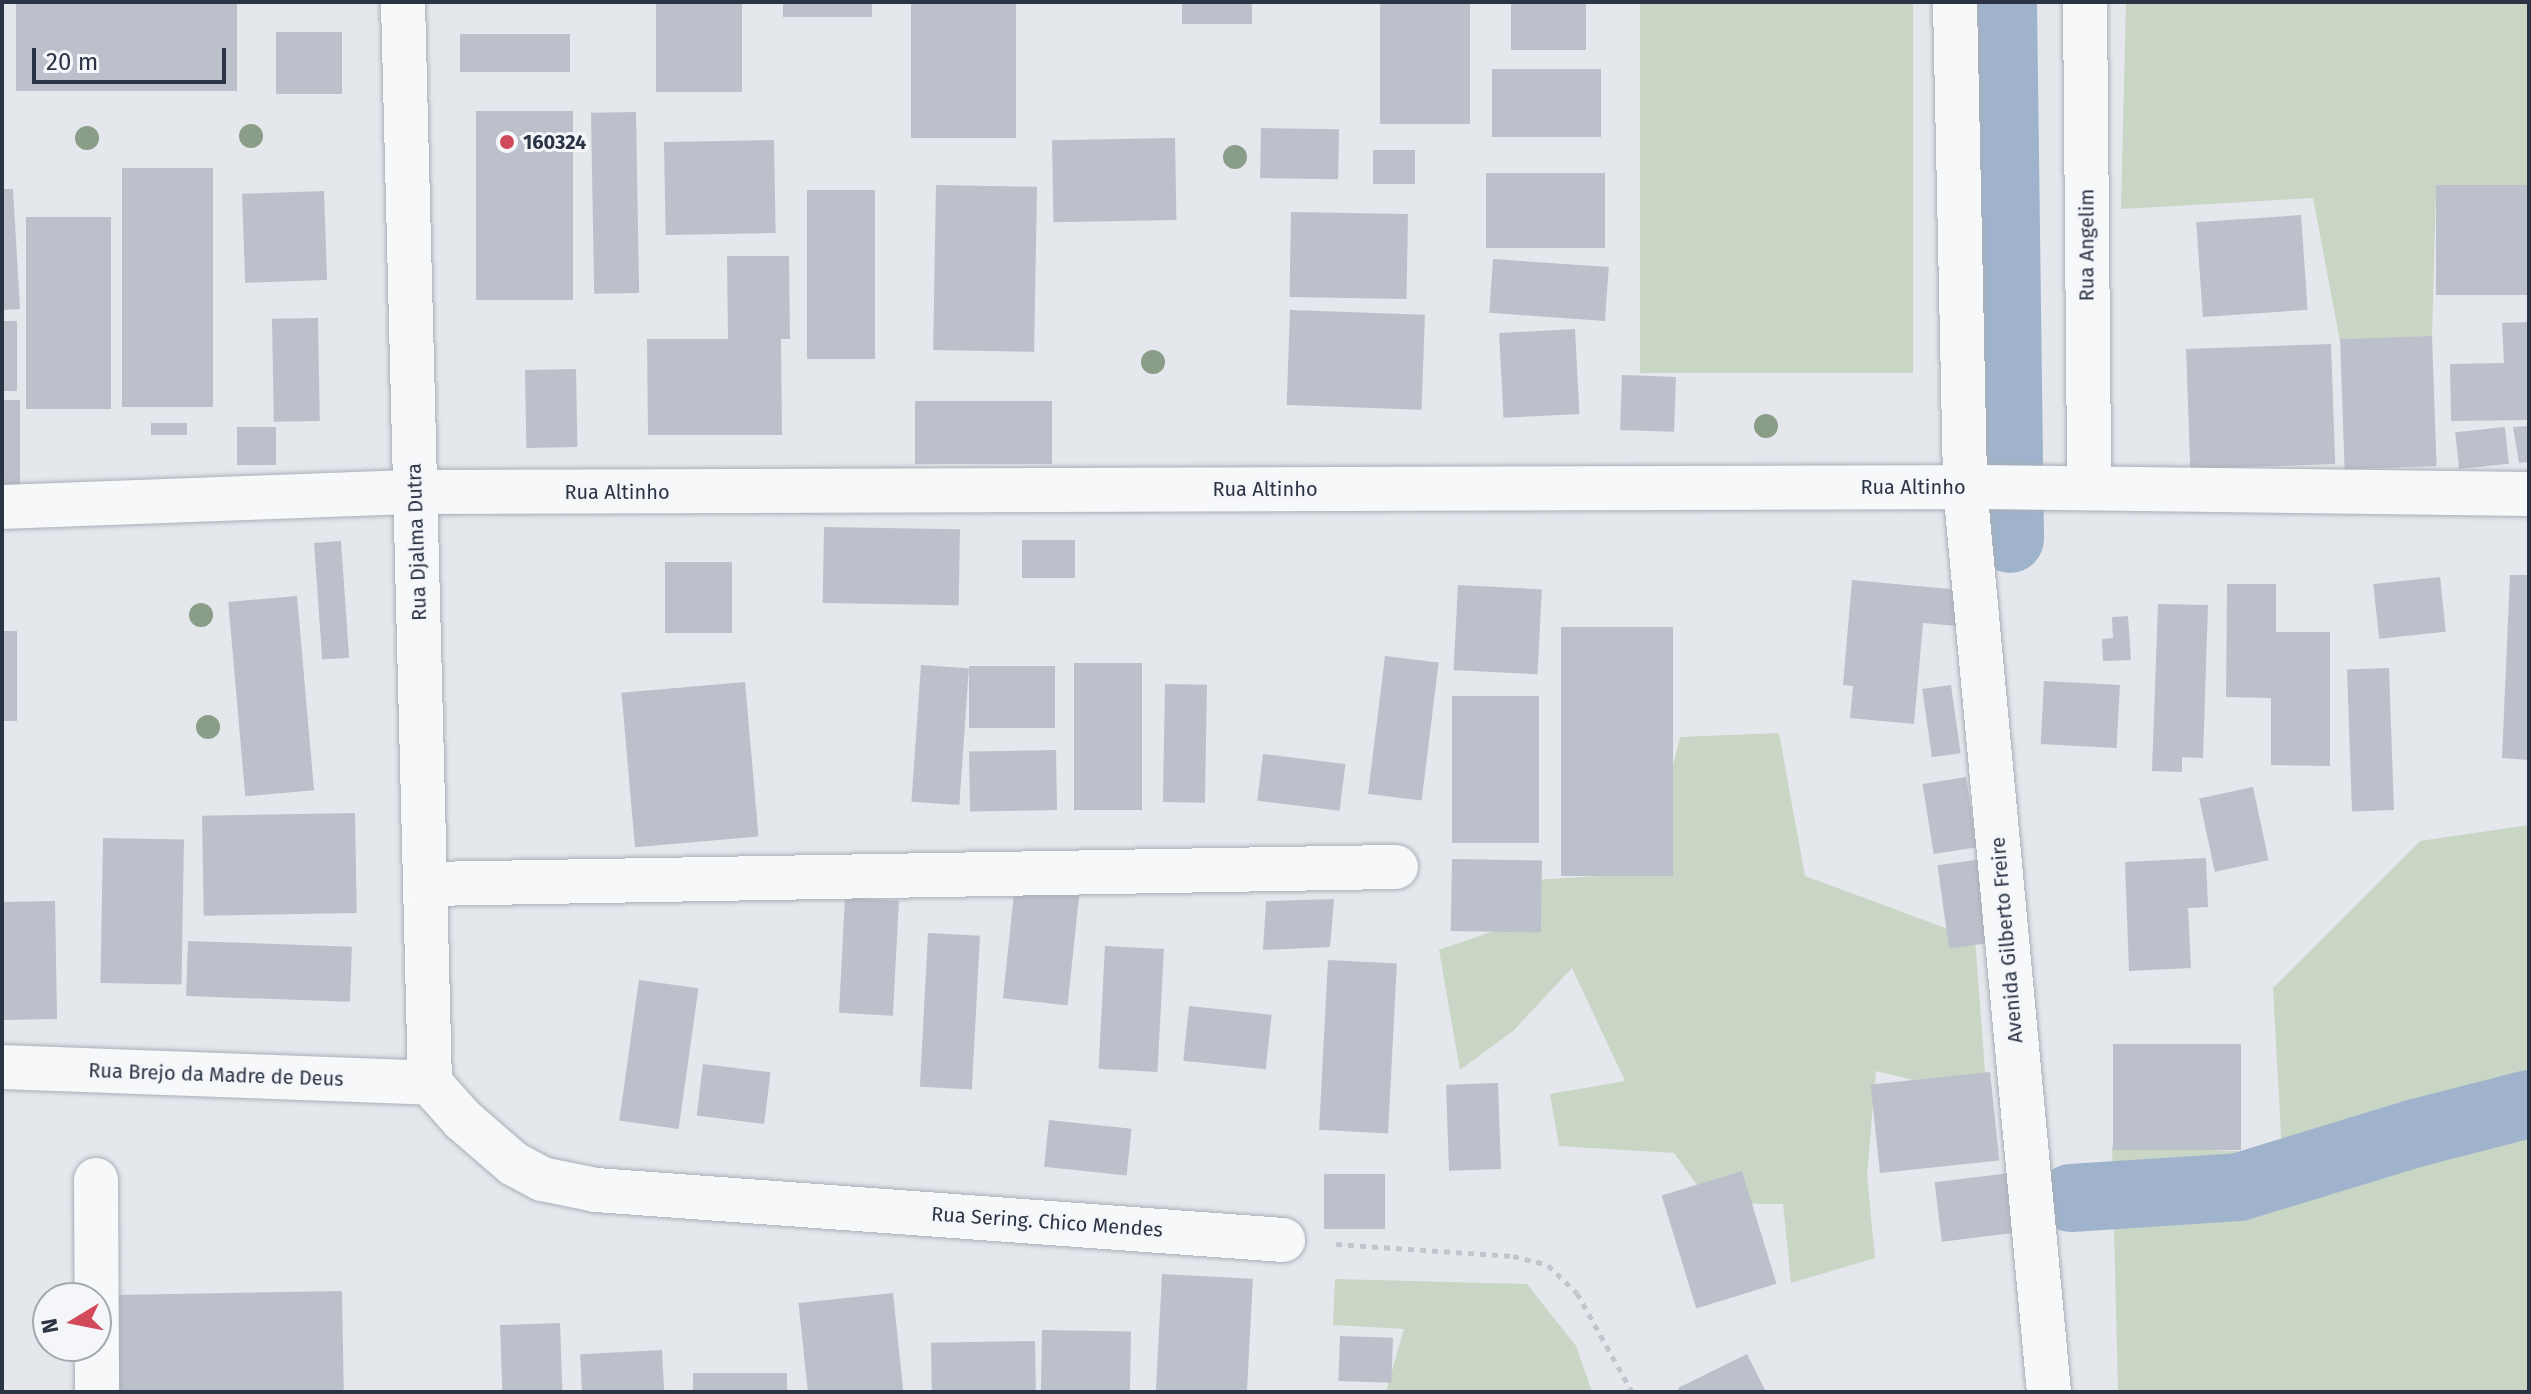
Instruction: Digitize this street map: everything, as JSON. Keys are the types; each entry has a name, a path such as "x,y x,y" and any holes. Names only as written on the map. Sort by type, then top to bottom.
{"street":[{"name":"Rua Djalma Dutra","path":"403,2 430,1083"},
{"path":"1955,2 1972,487"},
{"name":"Rua Angelim","path":"2085,2 2089,488"},
{"name":"Rua Altinho","path":"2,507 415,492 1972,487 2529,494"},
{"name":"Avenida Gilberto Freire","path":"1972,487 2049,1392"},
{"path":"427,884 1396,867"},
{"name":"Rua Brejo da Madre de Deus","path":"2,1067 430,1083"},
{"name":"Rua Sering. Chico Mendes","path":"430,1083 463,1120 514,1164 542,1179 596,1190 1283,1240"},
{"path":"96,1180 97,1392"}],"path":[{"path":"1283,1240 1513,1256 1548,1265 1577,1293 1632,1392"}],"green space":[{"path":"1640,2 1913,2 1913,373 1640,373"},
{"path":"2126,2 2529,2 2529,186 2436,190 2432,336 2340,341 2313,198 2121,209"},
{"path":"1779,733 1805,876 1975,939 1987,1098 1876,1071 1867,1175 1875,1258 1791,1283 1783,1204 1710,1203 1674,1153 1559,1146 1550,1094 1625,1081 1572,968 1513,1031 1460,1070 1439,950 1517,923 1533,880 1647,873 1680,737"},
{"path":"2529,825 2529,1392 2118,1392 2112,1146 2282,1153 2273,988 2420,841"},
{"path":"1335,1279 1527,1284 1576,1346 1592,1392 1386,1392 1404,1329 1333,1325"}],"building":[{"path":"16,2 237,2 237,91 16,91"},
{"path":"656,2 742,2 742,92 656,92"},
{"path":"783,2 872,2 872,17 783,17"},
{"path":"911,2 1016,2 1016,138 911,138"},
{"path":"1182,2 1252,2 1252,24 1182,24"},
{"path":"1380,2 1470,2 1470,124 1380,124"},
{"path":"1511,2 1586,2 1586,50 1511,50"},
{"path":"276,32 342,32 342,94 276,94"},
{"path":"460,34 570,34 570,72 460,72"},
{"path":"1492,69 1601,69 1601,137 1492,137"},
{"path":"476,111 573,111 573,300 476,300"},
{"path":"636,112 639,293 594,294 591,113"},
{"path":"1261,128 1339,129 1338,179 1260,178"},
{"path":"1175,138 1176,220 1053,222 1052,140"},
{"path":"774,140 776,233 666,235 664,142"},
{"path":"1373,150 1415,150 1415,184 1373,184"},
{"path":"122,168 213,168 213,407 122,407"},
{"path":"1486,173 1605,173 1605,248 1486,248"},
{"path":"936,185 1037,187 1034,352 933,350"},
{"path":"2436,185 2529,185 2529,295 2436,295"},
{"path":"2,189 13,189 20,309 2,310"},
{"path":"807,190 875,190 875,359 807,359"},
{"path":"324,191 327,280 245,283 242,194"},
{"path":"1291,212 1408,214 1406,299 1290,297"},
{"path":"2301,215 2308,310 2203,317 2196,222"},
{"path":"26,217 111,217 111,409 26,409"},
{"path":"727,256 789,256 790,339 781,339 782,435 648,435 647,339 728,339"},
{"path":"1493,259 1609,267 1605,321 1489,313"},
{"path":"1290,310 1425,315 1422,410 1287,405"},
{"path":"318,318 320,421 274,422 272,319"},
{"path":"2,321 17,321 17,391 2,391"},
{"path":"2529,322 2529,420 2451,421 2450,364 2504,363 2502,323"},
{"path":"1575,329 1579,414 1504,418 1499,333"},
{"path":"2432,336 2437,466 2345,469 2340,339"},
{"path":"2331,344 2335,464 2190,469 2186,349"},
{"path":"576,369 577,447 526,448 525,370"},
{"path":"1622,375 1676,377 1674,432 1620,430"},
{"path":"2,400 20,400 20,490 2,490"},
{"path":"915,401 1052,401 1052,464 915,464"},
{"path":"151,423 187,423 187,435 151,435"},
{"path":"2529,426 2529,462 2519,463 2513,427"},
{"path":"237,427 276,427 276,465 237,465"},
{"path":"2505,427 2509,464 2459,469 2455,432"},
{"path":"824,527 960,529 959,605 823,603"},
{"path":"1022,540 1075,540 1075,578 1022,578"},
{"path":"341,541 349,658 322,660 314,543"},
{"path":"665,562 732,562 732,633 665,633"},
{"path":"2510,575 2529,575 2529,760 2502,758"},
{"path":"2440,577 2446,632 2379,639 2373,584"},
{"path":"1852,580 1960,590 1958,626 1923,623 1914,724 1850,718 1853,686 1843,685"},
{"path":"2227,584 2276,584 2276,632 2330,632 2330,766 2271,765 2271,698 2226,697"},
{"path":"1458,585 1542,589 1537,674 1454,670"},
{"path":"297,596 314,790 245,796 228,602"},
{"path":"2158,604 2208,605 2203,758 2182,757 2182,772 2152,771"},
{"path":"2128,616 2131,660 2103,661 2102,639 2113,638 2112,617"},
{"path":"1561,627 1673,627 1673,876 1561,876"},
{"path":"2,631 17,631 17,721 2,721"},
{"path":"1385,656 1439,663 1422,801 1368,794"},
{"path":"1074,663 1142,663 1142,810 1074,810"},
{"path":"921,665 969,668 959,805 911,802"},
{"path":"969,666 1055,666 1055,728 969,728"},
{"path":"2389,668 2394,810 2352,811 2347,669"},
{"path":"2044,681 2120,685 2117,748 2041,744"},
{"path":"745,682 759,836 635,847 621,693"},
{"path":"1165,684 1207,685 1205,803 1163,802"},
{"path":"1951,685 1961,753 1932,757 1922,689"},
{"path":"1452,696 1539,696 1539,843 1452,843"},
{"path":"1056,750 1057,810 970,812 969,752"},
{"path":"1263,754 1345,764 1340,811 1257,801"},
{"path":"1966,777 1977,847 1934,854 1923,784"},
{"path":"2253,787 2269,860 2215,872 2199,798"},
{"path":"355,813 357,913 204,916 202,816"},
{"path":"103,838 184,839 181,984 100,983"},
{"path":"2206,858 2208,907 2188,908 2191,968 2129,971 2125,862"},
{"path":"1452,859 1542,861 1541,933 1451,931"},
{"path":"1982,859 1994,942 1949,948 1937,865"},
{"path":"1015,884 1080,891 1068,1005 1003,998"},
{"path":"845,898 899,901 893,1016 839,1013"},
{"path":"1334,899 1330,947 1263,950 1266,901"},
{"path":"55,901 57,1019 4,1020 2,902"},
{"path":"928,933 980,936 972,1090 920,1087"},
{"path":"188,941 352,947 350,1002 186,996"},
{"path":"1105,946 1164,949 1157,1072 1099,1069"},
{"path":"1328,960 1397,964 1388,1133 1319,1130"},
{"path":"639,980 698,988 679,1129 619,1121"},
{"path":"1189,1006 1272,1015 1266,1069 1183,1061"},
{"path":"2113,1044 2241,1044 2241,1150 2113,1150"},
{"path":"703,1064 770,1072 764,1124 697,1116"},
{"path":"1990,1072 1999,1161 1880,1173 1871,1085"},
{"path":"1498,1083 1501,1169 1449,1171 1446,1085"},
{"path":"1049,1120 1132,1129 1127,1175 1044,1167"},
{"path":"1742,1171 1776,1284 1696,1308 1662,1196"},
{"path":"2010,1173 2017,1233 1942,1242 1935,1182"},
{"path":"1324,1174 1385,1174 1385,1229 1324,1229"},
{"path":"1162,1274 1253,1279 1247,1392 1156,1392"},
{"path":"342,1291 344,1392 117,1392 115,1295"},
{"path":"893,1293 903,1392 808,1392 799,1303"},
{"path":"560,1323 562,1392 502,1392 500,1325"},
{"path":"1042,1330 1131,1332 1130,1392 1041,1392"},
{"path":"1340,1336 1393,1338 1391,1383 1338,1381"},
{"path":"1035,1341 1036,1392 932,1392 931,1343"},
{"path":"662,1350 664,1392 582,1392 580,1354"},
{"path":"1747,1354 1766,1392 1680,1392 1678,1388"},
{"path":"693,1373 787,1373 787,1392 693,1392"}],"waterway":[{"path":"2003,2 2010,539"},
{"path":"2071,1198 2239,1187 2416,1133 2529,1104"}],"place":[{"name":"160324","path":"507,142"}]}
